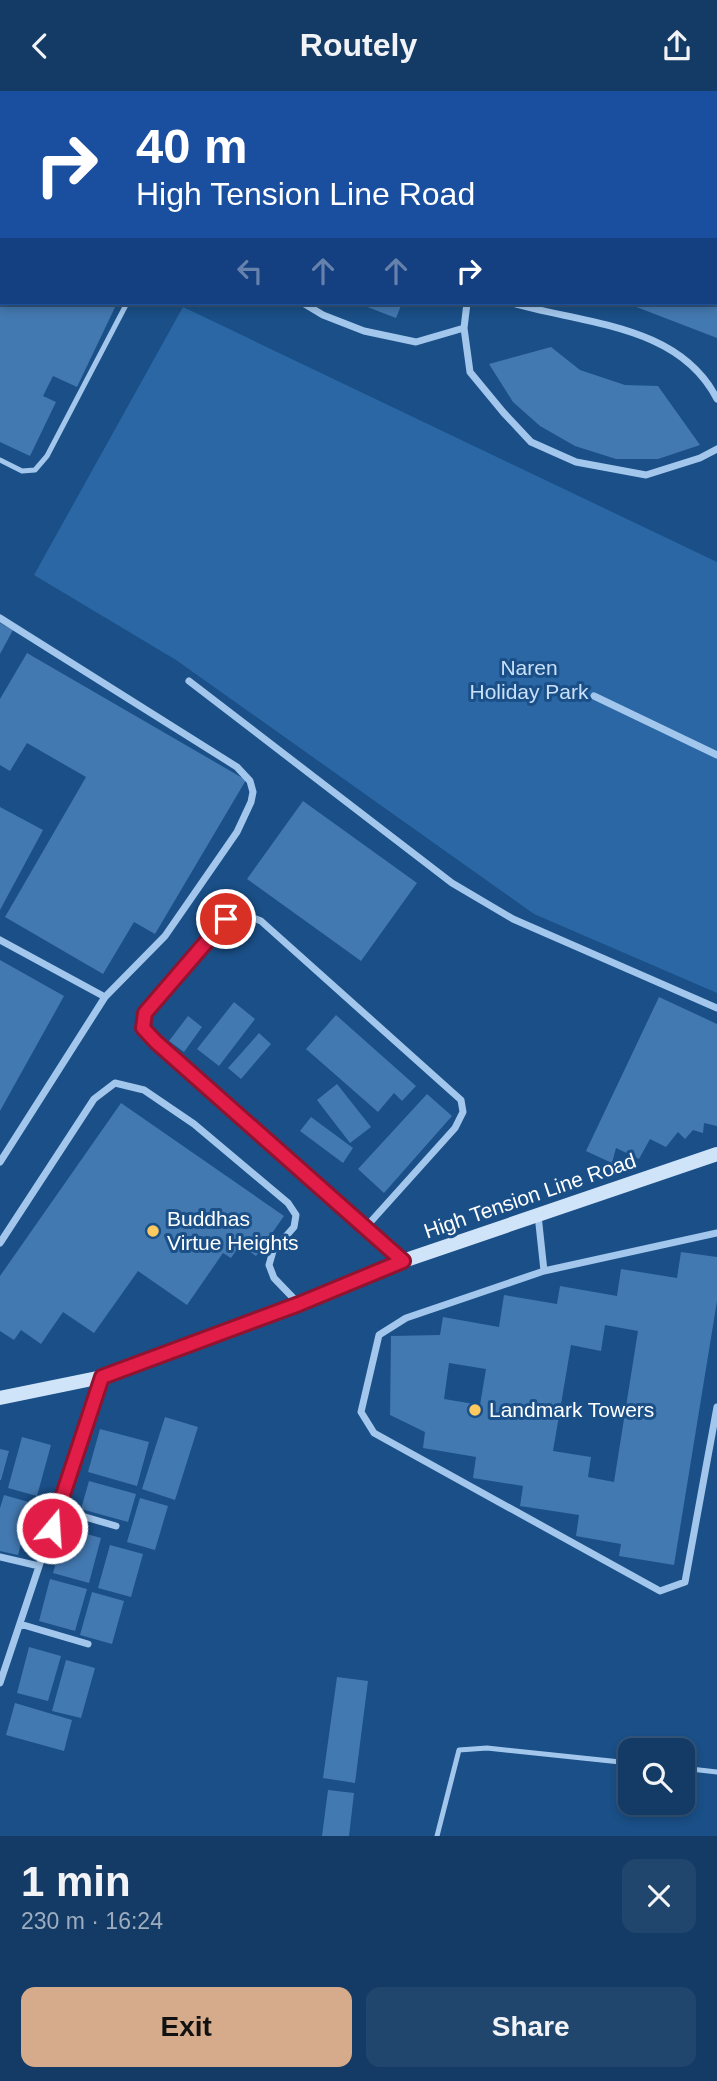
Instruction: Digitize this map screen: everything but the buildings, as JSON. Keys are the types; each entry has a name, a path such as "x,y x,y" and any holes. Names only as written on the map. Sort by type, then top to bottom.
{"main road":[{"name":"High Tension Line Road","path":"0,1398 102,1377 299,1304 403,1261 717,1154"}],"street":[{"path":"306,305 323,315 364,331 416,342 464,328"},
{"path":"467,305 464,328 470,373 531,442 576,462 646,475 700,458 717,449"},
{"path":"518,305 544,313 602,323 656,341 691,366 712,389 717,399"},
{"path":"0,618 237,767 250,781 253,792 237,832 165,936 105,997 0,1161"},
{"path":"190,681 452,883 513,919 717,1008"},
{"path":"594,696 717,755"},
{"path":"366,1227 455,1128 463,1112 461,1100 261,921 241,913 226,919 145,1013 143,1028 403,1261"},
{"path":"0,940 105,997"},
{"path":"0,1243 94,1100 115,1083 144,1090 194,1124 288,1203 296,1215 294,1227 273,1251 269,1265 274,1278 299,1304"},
{"path":"538,1215 544,1271"},
{"path":"717,1233 544,1271 406,1318 379,1335 361,1412 374,1433 660,1591 685,1582 717,1407"},
{"path":"0,1683 102,1377"},
{"path":"58,1509 116,1526"},
{"path":"0,1557 39,1566"},
{"path":"20,1623 88,1644"}],"lane":[{"path":"0,460 22,471 35,470 47,456 126,305"},
{"path":"437,1836 459,1750 487,1748 618,1762"},
{"path":"695,1769 717,1772"}],"green space":[{"name":"Naren Holiday Park","path":"183,307 717,562 717,993 534,914 176,660 34,575"}],"place":[{"name":"Buddhas Virtue Heights","path":"153,1231"},
{"name":"Landmark Towers","path":"475,1410"}],"route":[{"path":"52,1528 102,1377 299,1304 403,1261 143,1028 145,1013 226,919"}]}
